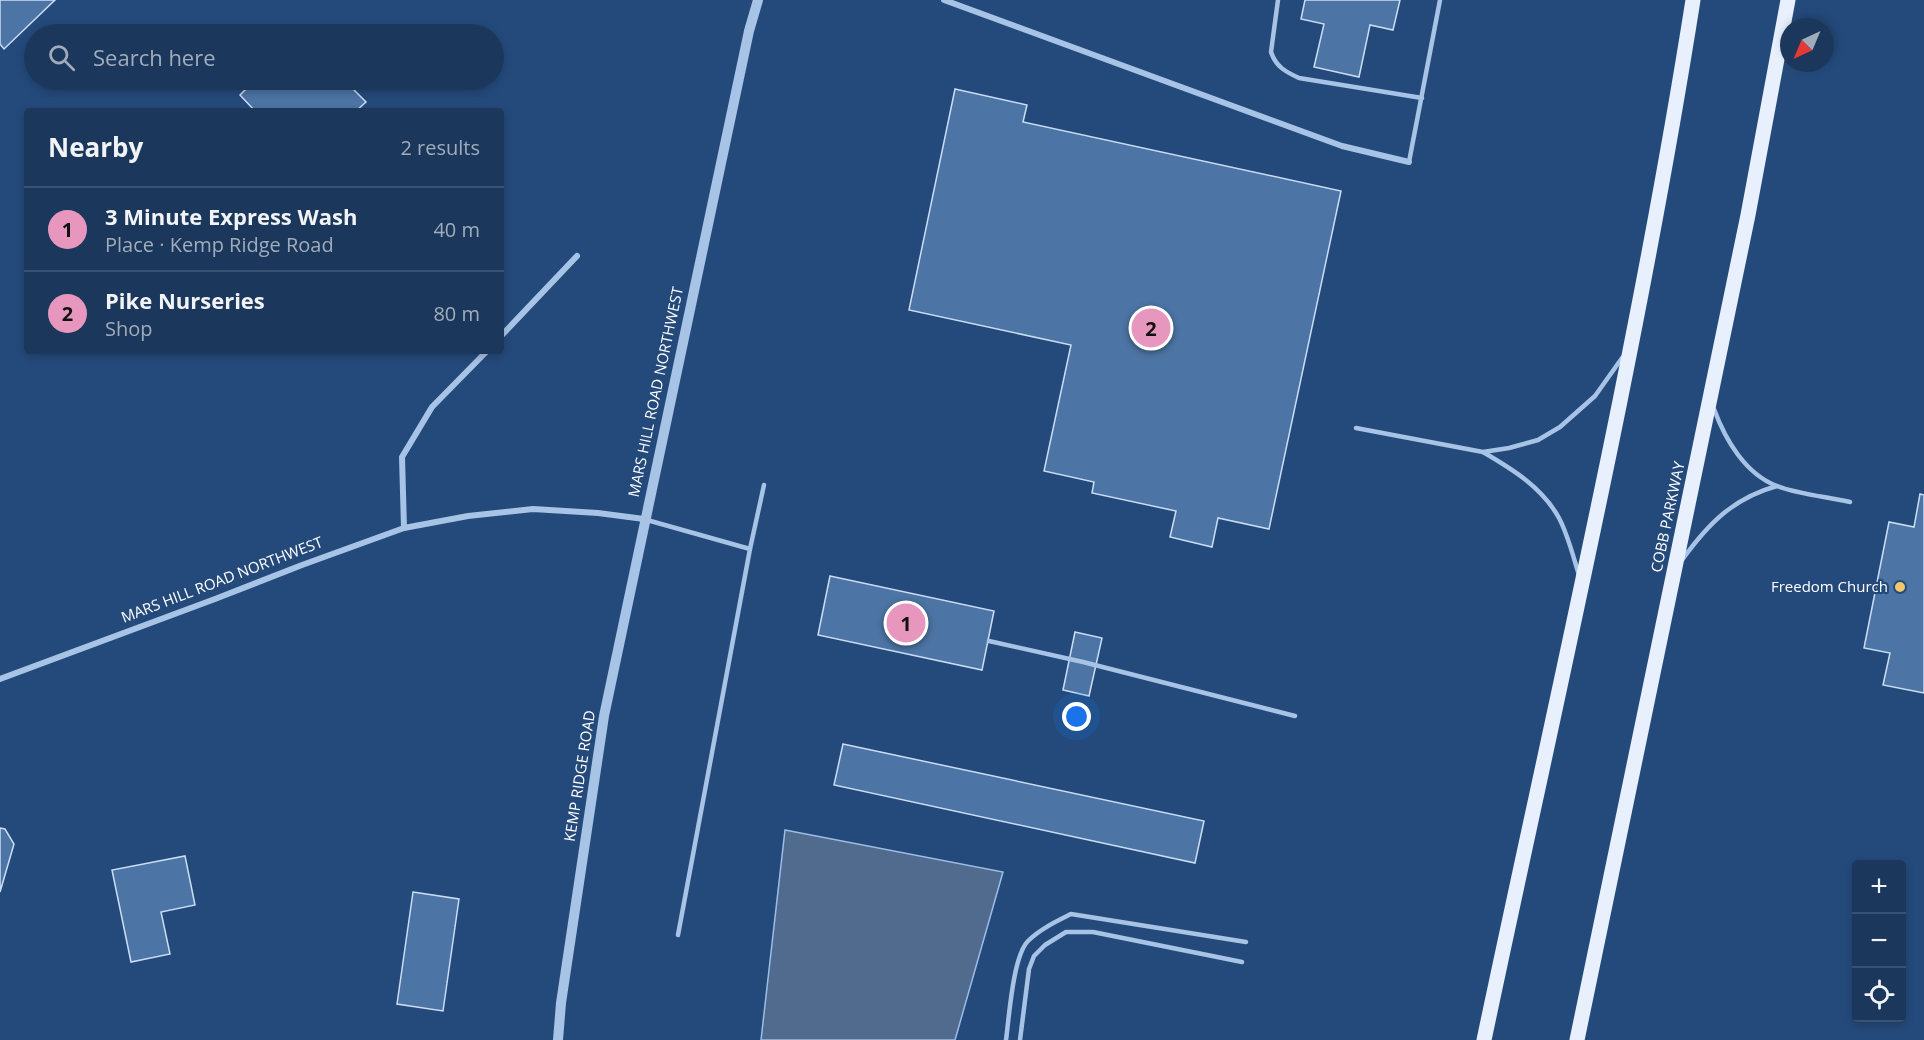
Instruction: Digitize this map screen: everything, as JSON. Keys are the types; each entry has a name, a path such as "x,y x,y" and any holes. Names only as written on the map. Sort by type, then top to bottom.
{"main road":[{"path":"1484,1040 1631,346 1693,0"},
{"name":"COBB PARKWAY","path":"1577,1040 1676,569 1752,193 1788,0"}],"street":[{"name":"MARS HILL ROAD NORTHWEST","path":"0,679 404,528 468,516 532,509 598,513 644,519 758,0"},
{"path":"944,0 1342,146 1409,162"},
{"path":"504,333 577,256"},
{"path":"404,528 402,457 432,407 484,354"},
{"name":"KEMP RIDGE ROAD","path":"558,1040 561,1003 604,716 644,519"}],"lane":[{"path":"1278,0 1271,52 1282,70 1299,78 1422,98"},
{"path":"1409,162 1440,0"},
{"path":"1483,452 1538,440 1560,427 1594,396 1631,346"},
{"path":"1710,400 1725,435 1738,455 1751,470 1764,480 1777,486 1850,502"},
{"path":"1356,428 1483,452 1513,469 1539,492 1559,518 1582,581"},
{"path":"678,935 764,485"},
{"path":"1676,569 1706,530 1733,505 1777,486"},
{"path":"644,519 750,549"},
{"path":"989,641 1083,662 1296,716"},
{"path":"1006,1040 1016,968 1026,942 1053,923 1071,914 1246,942"},
{"path":"1020,1040 1029,969 1034,956 1045,945 1066,932 1093,932 1242,962"}],"water":[{"path":"785,830 1003,872 955,1040 761,1040"}],"building":[{"path":"0,0 55,0 30,24 24,24 24,30 4,49 0,44"},
{"path":"1305,0 1400,0 1393,30 1370,25 1359,77 1314,67 1324,24 1301,19"},
{"path":"955,89 1027,105 1023,122 1341,191 1269,529 1218,518 1212,547 1170,537 1176,511 1092,493 1094,482 1044,471 1071,345 909,310"},
{"path":"245,90 354,90 366,102 359,108 252,108 240,95"},
{"name":"Freedom Church","path":"1920,494 1924,495 1924,693 1883,685 1890,653 1864,648 1889,522 1914,527"},
{"path":"830,576 994,611 982,670 818,635"},
{"path":"1075,632 1102,638 1089,696 1063,690"},
{"path":"843,744 1204,821 1195,863 834,785"},
{"path":"0,828 5,829 14,844 0,892"},
{"path":"185,856 195,905 161,912 170,954 131,962 112,870"},
{"path":"413,892 459,899 443,1011 397,1004"}],"place":[{"name":"Pike Nurseries","path":"1151,328"},
{"name":"Freedom Church","path":"1900,587"},
{"name":"3 Minute Express Wash","path":"906,623"}]}
